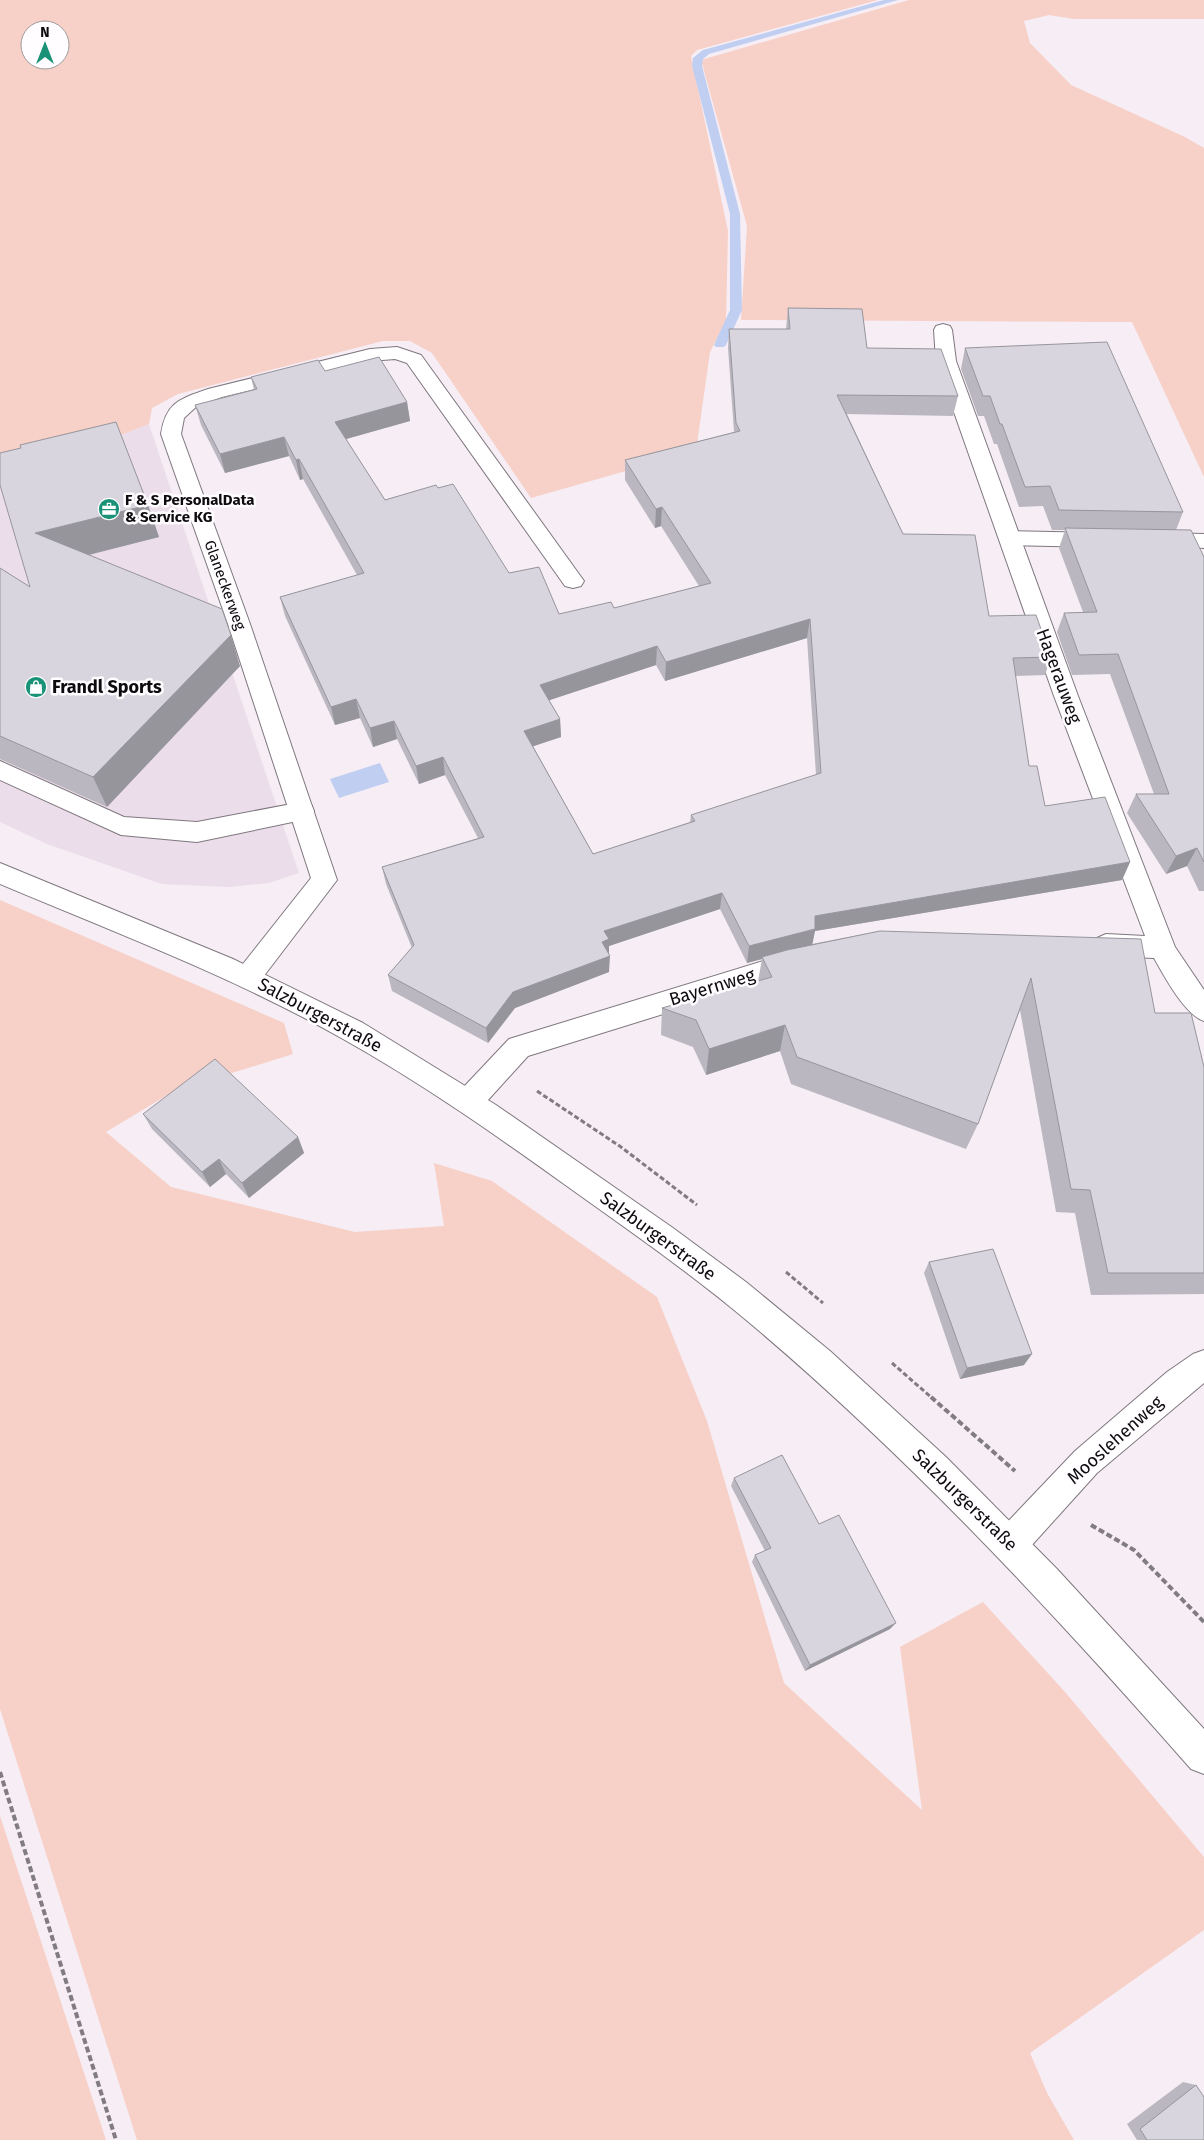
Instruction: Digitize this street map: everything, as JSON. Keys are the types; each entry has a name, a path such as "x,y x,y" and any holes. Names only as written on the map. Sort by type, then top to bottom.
{"street":[{"name":"Hagerauweg","path":"943,330 946,361 1066,696 1162,948 1172,967 1204,1010"},
{"name":"Glaneckerweg","path":"248,977 324,880 239,624 171,434 174,416 190,402 215,393 370,355 397,353 414,359 573,581"},
{"path":"1010,538 1116,540"},
{"path":"1146,540 1204,541"},
{"path":"0,770 121,826 197,832 302,811"},
{"name":"Salzburgerstraße","path":"0,872 248,977 352,1030 468,1101 658,1235 757,1310 828,1370 892,1430 1010,1544 1204,1756"},
{"path":"1083,943 1162,948"},
{"name":"Bayernweg","path":"468,1101 519,1047 781,965 818,957"},
{"name":"Mooslehenweg","path":"1010,1544 1086,1462 1178,1383 1204,1365"}],"path":[{"path":"1050,1502 1134,1550 1204,1622"},
{"path":"0,1772 116,2140"}],"shaded area":[{"path":"0,0 878,0 697,50 691,56 728,231 726,321 710,352 696,451 531,498 432,353 410,341 383,341 178,394 152,408 149,424 0,482"},
{"path":"909,0 1204,0 1204,19 1074,19 1049,15 1024,21 1030,43 1071,85 1185,137 1204,148 1204,477 1132,322 741,320 747,226 701,60"},
{"path":"149,424 299,873 269,883 229,887 162,884 47,844 0,822 0,482"},
{"path":"0,900 284,1023 293,1054 174,1091 106,1132 171,1187 355,1232 444,1226 434,1163 492,1181 657,1297 707,1421 784,1683 922,1810 900,1647 983,1602 1065,1692 1204,1857 1204,1930 1030,2053 1047,2093 1074,2140 137,2140 0,1709"},
{"path":"0,1816 106,2140 0,2140"}],"water":[{"path":"380,763 389,782 339,798 330,779"}],"building":[{"path":"788,308 862,309 867,348 941,349 958,396 837,395 903,534 975,535 989,616 1036,615 1051,657 1013,658 1029,766 1037,766 1045,806 1105,797 1130,862 815,916 815,929 749,946 722,893 604,931 609,939 602,942 610,956 513,992 486,1028 388,975 414,945 382,867 484,837 443,757 416,766 394,721 370,728 356,699 331,707 280,597 364,573 299,459 296,460 284,437 220,454 195,405 257,389 251,377 318,360 325,371 379,357 407,402 335,422 385,500 436,485 438,488 453,484 509,573 539,567 559,614 611,602 614,608 711,583 662,507 656,509 625,460 740,431 736,423 729,329 790,329","holes":["810,619 821,773 691,815 695,821 593,854 524,731 560,719 540,685 657,646 666,662"]},
{"path":"1107,342 1183,512 1059,510 1050,486 1025,487 990,396 983,396 965,348"},
{"path":"116,422 148,505 35,533 222,609 231,635 93,777 0,736 0,568 30,587 0,485 0,453 21,448 20,445"},
{"path":"1065,528 1191,530 1204,557 1204,862 1197,848 1176,856 1136,794 1169,794 1118,654 1079,655 1064,613 1097,612"},
{"path":"880,931 1141,939 1155,1013 1191,1013 1204,1067 1204,1273 1108,1273 1090,1190 1071,1189 1031,978 978,1124 797,1057 785,1025 709,1049 696,1020 662,1008 772,977 762,957"},
{"path":"215,1059 298,1137 242,1183 219,1159 202,1172 143,1114"},
{"path":"993,1249 1032,1354 967,1368 929,1262"},
{"path":"782,1455 819,1524 839,1515 896,1623 810,1665 755,1555 771,1548 734,1478"},
{"path":"1196,2085 1204,2097 1204,2140 1147,2140 1140,2129"}],"waterway":[{"path":"720,345 736,310 737,251 735,214 697,66 698,58 706,52 894,0"}],"place":[{"name":"F & S PersonalData & Service KG","path":"109,509"},
{"name":"Frandl Sports","path":"36,687"}]}
